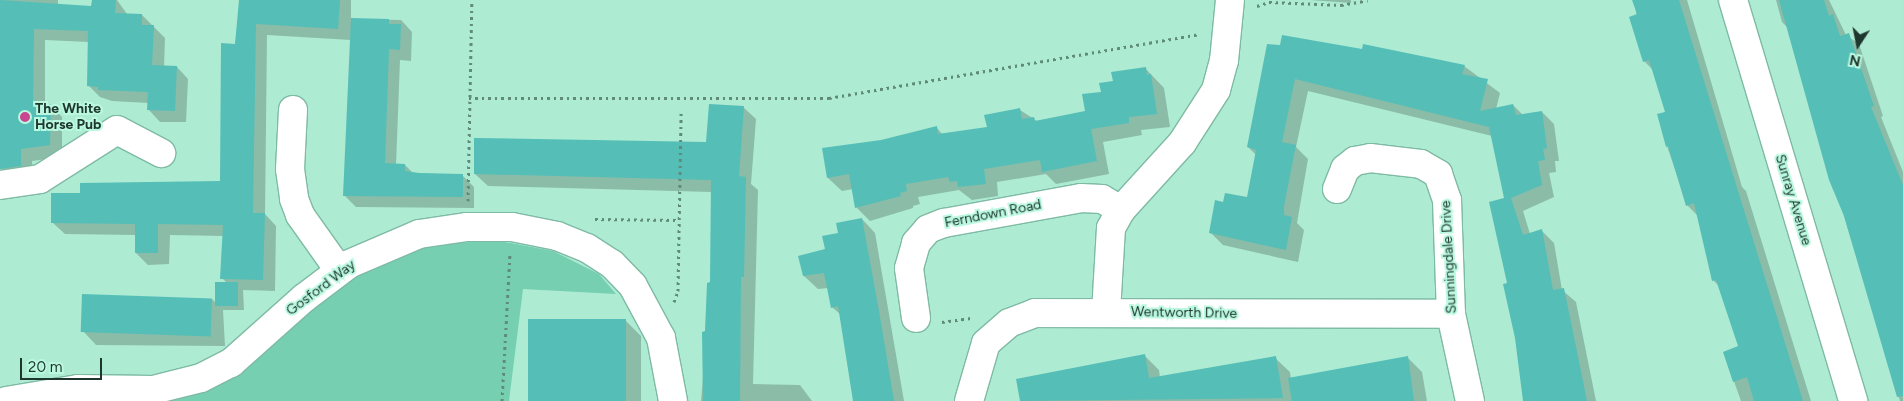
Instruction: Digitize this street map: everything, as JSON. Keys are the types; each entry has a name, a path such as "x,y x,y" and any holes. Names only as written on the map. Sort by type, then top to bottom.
{"street":[{"path":"1106,312 1108,238 1121,210 1182,143 1216,90 1224,61 1230,0"},
{"name":"Sunray Avenue","path":"1733,0 1853,401"},
{"path":"293,110 290,174 294,199 300,215 339,270"},
{"path":"0,184 40,179 117,130 161,153"},
{"name":"Sunningdale Drive","path":"1337,189 1345,169 1355,161 1370,158 1414,162 1438,174 1447,200 1452,314 1470,401"},
{"name":"Ferndown Road","path":"916,318 909,268 916,243 928,229 944,223 1081,198 1102,200 1121,210"},
{"name":"Gosford Way","path":"6,401 78,390 153,390 213,374 236,359 339,270 401,240 437,230 467,227 512,227 557,236 587,248 618,269 644,304 661,338 673,401"},
{"name":"Wentworth Drive","path":"969,401 986,344 1008,323 1035,313 1452,314"}],"path":[{"path":"467,227 472,0"},
{"path":"469,98 829,98 1228,29 1244,9 1269,2 1341,5 1368,0"},
{"path":"661,338 678,291 681,114"},
{"path":"557,236 583,219 679,220"},
{"path":"502,401 512,227"},
{"path":"916,318 918,326 981,316 986,344"}],"green space":[{"path":"494,240 553,251 599,274 616,294 523,289 509,401 138,401 376,264 434,245"}],"building":[{"path":"0,0 91,6 92,0 116,0 115,13 142,14 142,25 154,25 152,65 177,66 175,111 147,110 148,92 98,90 98,87 87,86 88,31 34,29 33,105 51,104 50,145 21,149 21,166 0,169"},
{"path":"239,0 340,0 338,29 256,24 253,213 265,213 263,280 220,279 223,225 158,224 158,253 135,253 135,224 51,223 51,193 80,193 80,183 220,181 221,43 235,44"},
{"path":"1632,0 1679,0 1803,401 1754,401 1747,377 1733,382 1723,352 1738,346 1716,280 1712,281 1694,203 1686,206 1668,146 1666,147 1657,114 1665,112 1649,60 1643,62 1629,17 1637,14"},
{"path":"1779,0 1824,0 1829,16 1833,14 1840,36 1849,33 1874,106 1871,107 1903,185 1903,396 1897,397 1844,216 1829,180"},
{"path":"351,18 389,19 389,24 401,24 400,50 389,49 385,163 405,164 405,171 419,173 463,174 463,197 343,196"},
{"path":"1282,35 1362,49 1363,44 1465,65 1462,74 1488,79 1480,111 1513,104 1516,115 1542,111 1547,148 1543,149 1545,160 1538,161 1542,185 1511,198 1523,235 1542,229 1553,290 1564,288 1587,401 1523,401 1515,338 1503,284 1507,283 1489,202 1504,198 1489,127 1295,79 1282,142 1296,145 1284,206 1284,215 1292,217 1286,250 1209,233 1215,200 1223,202 1225,193 1247,197 1256,150 1247,147 1267,44 1280,45"},
{"path":"1146,67 1147,75 1151,74 1157,114 1129,117 1129,123 1091,129 1097,161 1042,172 1040,160 984,169 986,184 958,187 957,181 950,182 948,177 906,184 907,191 900,193 901,196 855,208 849,174 827,178 822,148 881,140 937,126 938,134 987,127 984,115 1020,108 1022,119 1034,117 1035,121 1085,111 1082,94 1101,92 1099,83 1113,81 1111,72"},
{"path":"709,104 744,106 739,176 746,177 744,277 741,277 740,401 703,401 702,332 705,331 707,283 710,282 711,180 474,174 474,138 706,142"},
{"path":"862,218 894,401 853,401 838,306 831,308 824,273 803,276 798,256 825,249 822,236 838,233 836,223"},
{"path":"215,282 238,282 238,306 215,306"},
{"path":"82,294 212,299 211,337 81,332"},
{"path":"528,319 626,319 626,401 528,401"},
{"path":"1145,354 1149,378 1276,356 1283,398 1020,401 1016,379"},
{"path":"1408,356 1414,401 1292,401 1288,378"}],"place":[{"name":"The White Horse Pub","path":"25,117"}]}
